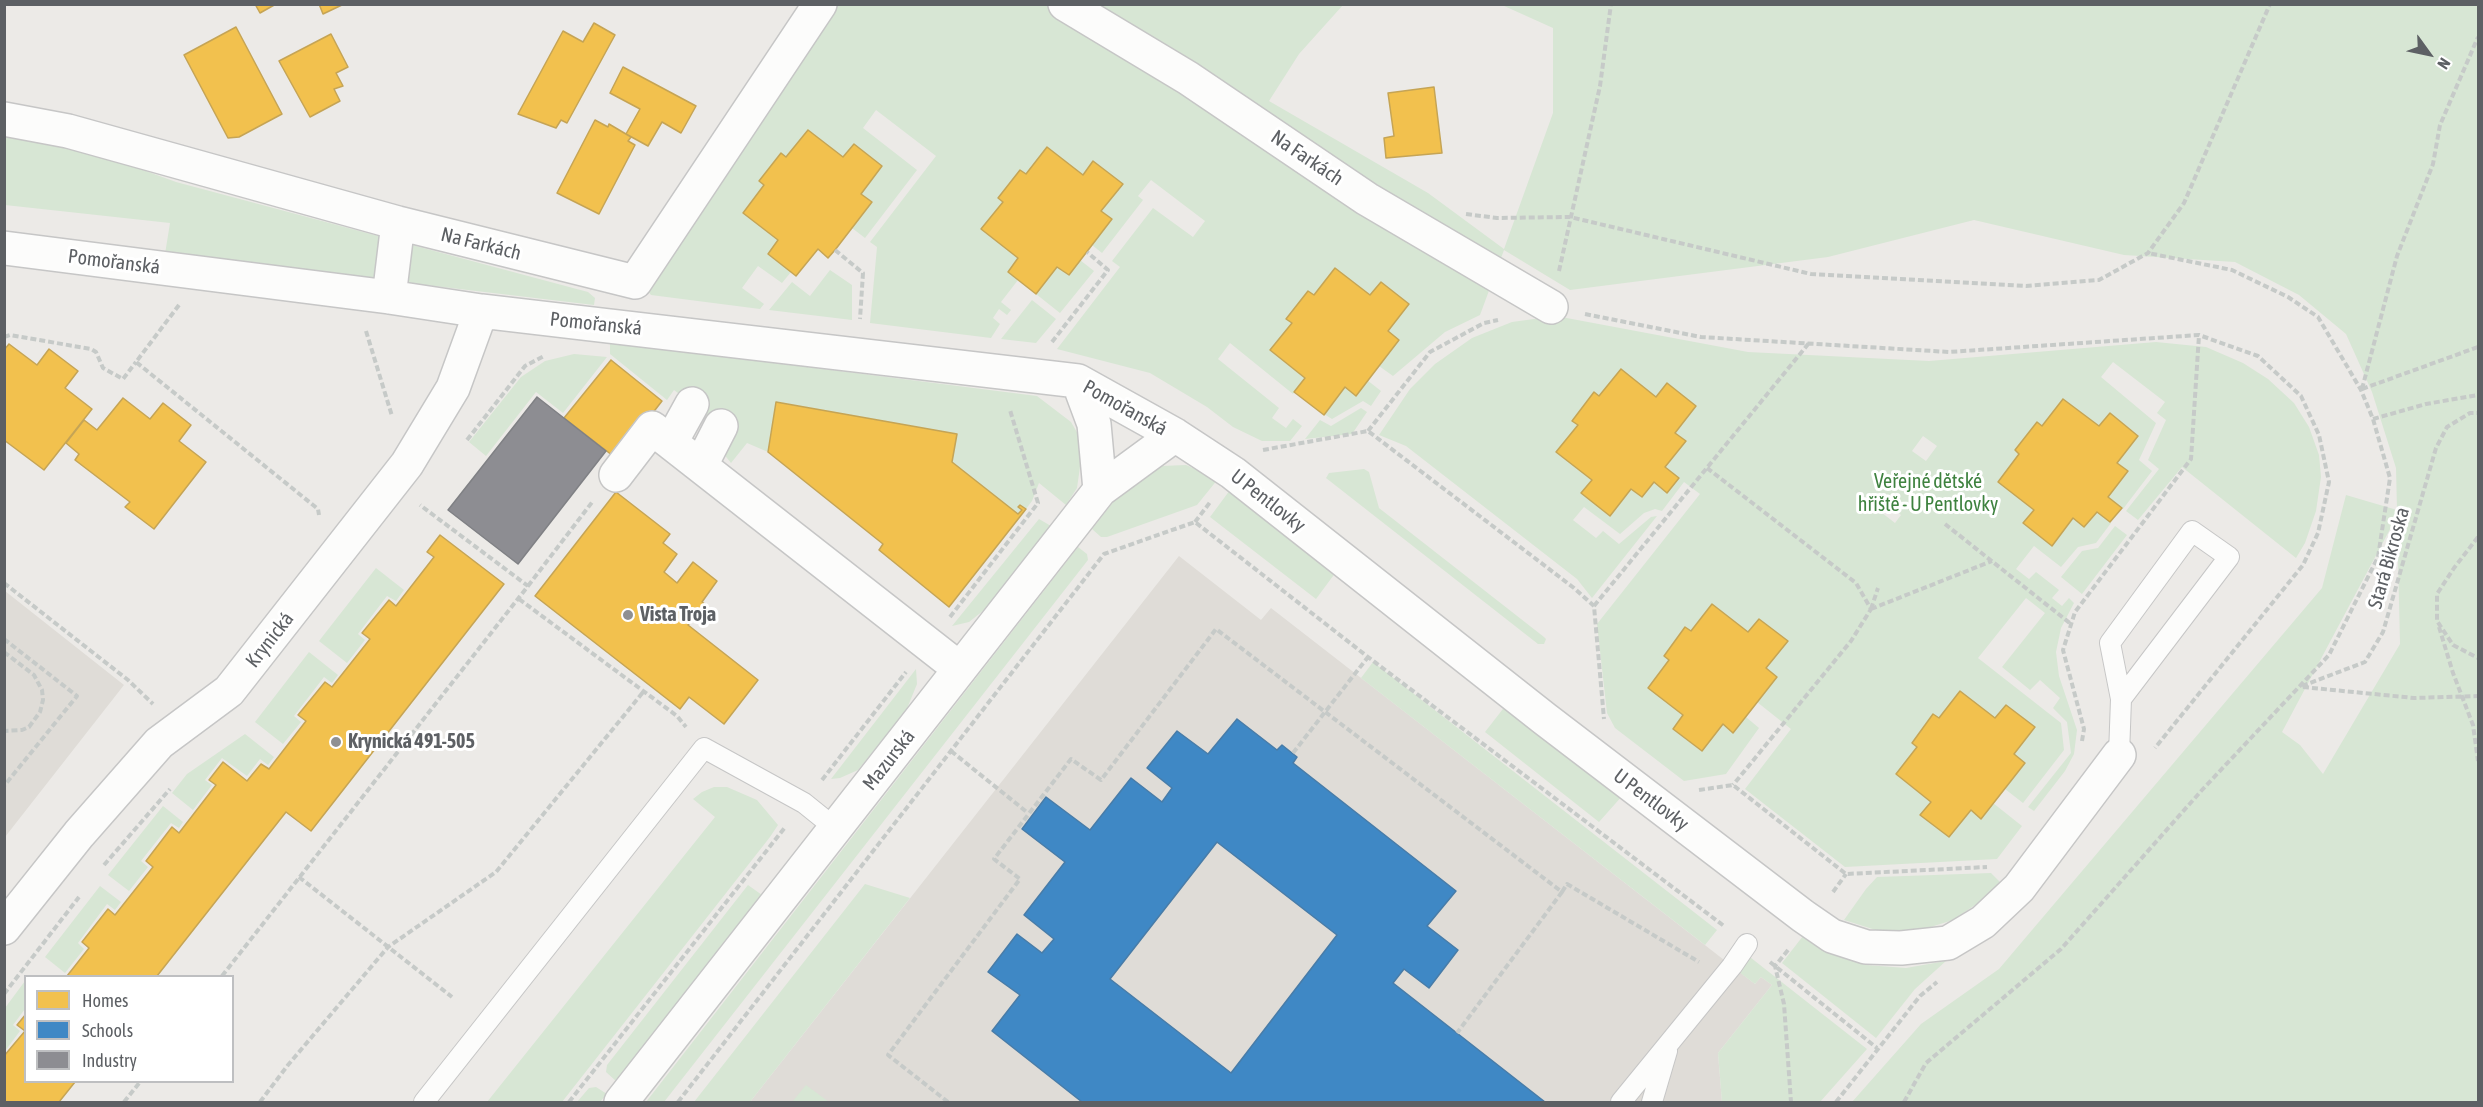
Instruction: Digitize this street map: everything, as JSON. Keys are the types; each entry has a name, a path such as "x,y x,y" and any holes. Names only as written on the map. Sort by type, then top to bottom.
{"street":[{"name":"Na Farkách","path":"4,119 68,131 398,223 635,282 820,4"},
{"name":"Na Farkách","path":"1065,4 1188,78 1367,199 1551,307"},
{"path":"389,297 398,223"},
{"name":"Pomořanská","path":"4,248 389,297 481,311 1078,381 1175,435"},
{"name":"Krynická","path":"4,928 79,834 159,743 229,692 407,464 453,388 481,311"},
{"path":"1078,381 1094,424 1100,490"},
{"path":"671,442 692,404"},
{"path":"700,465 721,426"},
{"path":"616,475 652,428 960,669"},
{"name":"U Pentlovky","path":"1175,435 1233,473 1545,719 1832,936 1866,947 1901,948 1948,943 1983,922 2019,888 2134,755"},
{"name":"Mazurská","path":"621,1102 1100,490 1175,435"}],"lane":[{"path":"2121,699 2229,558 2193,531 2110,644 2121,699 2134,755"},
{"path":"424,1102 704,748 804,803 835,828"},
{"path":"1621,1102 1747,944"},
{"path":"1652,1102 1669,1043"}],"path":[{"path":"1551,307 1600,86 1611,4"},
{"path":"1462,213 1497,218 1570,217 1812,274 2026,286 2099,280 2148,253 2184,203 2270,4"},
{"path":"2361,390 2397,256 2433,164 2440,125 2478,38"},
{"path":"835,250 863,273 860,329"},
{"path":"1050,345 1108,270 1087,252"},
{"path":"1904,1102 1926,1063 2061,949 2202,789 2330,655 2378,558 2390,478 2373,419 2361,390 2318,317 2288,297 2232,270 2148,253"},
{"path":"354,294 418,503 528,586"},
{"path":"4,337 91,349 96,352 103,368 123,379 183,299"},
{"path":"1260,451 1368,431 1430,352 1484,323 1551,307 1701,337 1949,352 2199,335 2258,356 2301,396 2319,435 2330,482 2318,533 2303,565 2134,755"},
{"path":"2081,747 2084,729 2063,651 2075,612 2191,459 2199,335"},
{"path":"1594,606 1809,344"},
{"path":"2361,390 2478,347"},
{"path":"461,448 525,366 550,352"},
{"path":"136,362 318,509 320,518"},
{"path":"569,1102 1038,503 1011,416 1009,372"},
{"path":"2373,419 2426,404 2478,395"},
{"name":"Stará Bikroska","path":"2300,687 2365,662 2383,632 2436,448 2447,427 2470,413 2478,413"},
{"path":"1368,431 1574,588 1594,606 1605,727"},
{"path":"1707,468 1856,584 1871,609"},
{"path":"223,975 593,501"},
{"path":"678,1102 1104,554 1195,522 1368,657 1747,944 1877,1048"},
{"path":"1945,524 2071,624"},
{"path":"2478,537 2454,567 2437,594 2437,621 2473,725 2478,761"},
{"path":"1871,609 1992,561"},
{"path":"4,583 128,680 155,705 159,743 186,766 165,797 101,869"},
{"path":"1689,792 1733,784 1860,629 1871,609 1878,588"},
{"path":"518,599 677,716 704,748"},
{"path":"2437,621 2453,645 2478,658"},
{"path":"948,1102 888,1055 1020,879 994,859 1071,759 1101,780 1216,629 1562,892"},
{"path":"4,639 77,696 4,786"},
{"path":"4,652 34,675 42,690 43,700 40,712 29,726 22,730 4,730"},
{"path":"1293,753 1368,657"},
{"path":"2300,687 2414,698 2478,696"},
{"path":"260,1102 288,1065 388,947 496,872 644,691"},
{"path":"951,751 1028,813"},
{"path":"1733,784 1846,874 1991,866"},
{"path":"300,877 452,997"},
{"path":"1457,1033 1567,884 1723,976"},
{"path":"4,994 80,896"},
{"path":"1775,966 1784,1005 1791,1102"},
{"path":"1836,1102 1920,996 1943,977"},
{"path":"124,1102 139,1083"}],"shaded area":[{"path":"1179,556 1261,620 1271,608 1755,984 1761,977 1772,985 1718,1053 1722,1102 750,1102"},
{"path":"5,591 124,685 4,837"}],"green space":[{"path":"832,5 1343,5 1299,54 1269,101 1428,193 1504,249 1553,113 1553,28 1502,5 2478,5 2478,1102 1852,1102 1921,1024 1999,969 2322,588 2346,495 2397,510 2396,468 2372,392 2346,334 2299,295 2235,262 2124,255 1974,220 1828,257 1570,290 1504,250 1480,315 1445,332 1393,376 1379,366 1388,331 1409,304 1381,282 1370,295 1335,268 1314,295 1308,291 1286,319 1292,323 1270,350 1305,378 1293,394 1230,343 1218,359 1279,408 1272,418 1286,428 1293,419 1302,426 1290,441 1262,441 1233,427 1207,407 1150,373 1057,349 1120,267 1112,261 1153,208 1193,237 1205,221 1151,180 1138,196 1143,200 1102,253 1092,245 1111,220 1101,211 1122,184 1093,161 1083,175 1026,174 1020,170 998,198 1003,202 1018,258 1008,272 1018,280 1001,302 1011,310 1007,315 999,309 993,318 1000,324 991,338 870,323 877,247 870,242 936,156 876,110 863,128 917,170 865,238 852,228 872,202 861,194 882,166 854,144 843,157 808,130 786,157 781,153 759,181 764,185 743,212 778,240 768,254 791,272 782,283 758,266 742,288 764,304 760,309 651,295 646,289","holes":["2397,516 2400,644 2323,774 2300,745 2282,732"]},
{"path":"5,133 88,150 176,182 588,292 595,298 594,305 165,254 170,223 5,205"},
{"path":"1080,260 1094,271 1060,313 1036,294 1057,267 1069,275"},
{"path":"830,270 852,285 852,320 769,310 792,282 810,296"},
{"path":"1032,300 1056,319 1036,343 1001,339"},
{"name":"Veřejné dětské hřiště - U Pentlovky","path":"1556,316 1748,352 1929,361 2156,342 2206,347 2243,363 2268,379 2294,403 2309,427 2319,455 2321,477 2316,511 2305,543 2296,558 2182,467 2138,520 2126,511 2159,469 2148,460 2166,420 2157,413 2165,402 2113,362 2101,377 2156,423 2139,460 2152,471 2123,509 2108,497 2128,472 2117,463 2138,435 2110,413 2099,426 2063,399 2042,426 2037,422 2015,450 2019,454 2034,510 2023,523 2052,545 2073,518 2084,527 2097,512 2111,523 2096,543 2078,547 2061,567 2034,546 2016,569 2029,579 2036,572 2059,590 2052,598 2062,606 2069,598 2074,603 2061,628 2056,652 2059,676 2077,730 2074,754 2065,771 2034,811 2028,807 2071,753 2067,722 2053,708 2060,698 2040,680 2030,690 2002,667 2045,613 2026,598 1978,658 2061,723 2064,750 2023,803 2005,789 2025,763 2014,754 2035,727 2006,705 1995,718 1939,718 1934,714 1912,743 1917,747 1896,774 1931,802 1921,815 1949,837 1971,810 1981,818 1993,803 2022,826 1997,859 1845,867 1745,789 1791,729 1757,702 1777,677 1766,668 1787,641 1759,619 1748,632 1712,604 1691,631 1685,627 1664,656 1669,660 1648,687 1683,715 1673,729 1701,751 1723,724 1734,732 1746,717 1759,728 1726,774 1684,781 1615,728 1607,713 1597,624 1700,494 1684,482 1662,511 1655,509 1644,513 1620,534 1584,507 1573,520 1596,538 1603,531 1619,544 1651,517 1657,516 1592,598 1577,579 1406,446 1379,435 1410,389 1435,364 1472,338 1512,322","holes":["1621,369 1656,397 1667,383 1696,406 1675,433 1685,441 1665,467 1679,478 1667,492 1654,482 1642,497 1631,489 1610,516 1581,493 1592,480 1556,452 1578,425 1572,421 1594,393 1599,396","1923,436 1937,446 1926,461 1912,451","1884,501 1901,515 1895,523 1877,509"]},
{"path":"610,342 1037,396 1071,422 1078,434 1081,460 1077,488 1066,505 1039,483 1032,501 1026,509 1020,505 1022,510 1018,514 952,462 957,434 777,402 768,452 747,443 731,463 723,453 721,426 674,390 667,400 610,354"},
{"path":"574,354 607,357 563,413 536,392 486,456 469,442 521,377 545,361"},
{"path":"1367,380 1381,391 1371,406 1363,401 1332,419 1324,414 1345,387 1356,395"},
{"path":"1361,408 1367,412 1352,434 1305,439 1320,420 1331,426"},
{"path":"1186,465 1218,479 1197,505 1107,537 1101,537 1092,529 1121,492 1149,470 1161,466"},
{"path":"1364,469 1369,472 1379,508 1544,637 1546,639 1544,644 1538,644 1326,478 1329,473"},
{"path":"1230,490 1336,572 1316,599 1210,517"},
{"path":"1039,519 1051,526 984,610 969,622 952,626"},
{"path":"2115,526 2127,535 2082,594 2061,577 2082,551 2098,548"},
{"path":"1078,547 1087,554 1088,560 664,1102 646,1102"},
{"path":"376,568 404,590 396,601 387,596 358,634 365,640 347,663 319,641"},
{"path":"309,652 338,675 332,683 324,677 294,716 301,722 283,744 255,722"},
{"path":"1373,662 1717,930 1705,945 1361,678"},
{"path":"916,669 917,684 906,711 858,770 840,778 831,779"},
{"path":"1506,705 1623,795 1599,822 1485,732"},
{"path":"245,734 274,757 268,765 260,759 247,776 222,758 205,780 212,785 193,810 172,793 187,774"},
{"path":"714,787 727,787 757,800 778,825 770,837 562,1102 487,1102 715,817 693,799"},
{"path":"163,806 183,822 179,828 171,823 141,861 148,867 129,891 108,875"},
{"path":"1991,873 2000,882 1981,901 1953,920 1918,931 1882,932 1844,920 1877,877"},
{"path":"865,884 910,898 750,1102 694,1102"},
{"path":"748,885 762,895 617,1082 606,1072 607,1065"},
{"path":"100,886 121,902 115,910 107,904 78,943 84,949 65,973 45,957"},
{"path":"1803,936 1827,952 1866,965 1906,968 1946,961 1915,989 1876,1038 1782,963"},
{"path":"1746,954 1867,1049 1820,1102 1722,1102 1718,1053 1772,985 1761,977 1755,984 1735,969"},
{"path":"24,982 24,1010 13,1025 20,1031 5,1051 5,1008"},
{"path":"806,1085 829,1102 792,1102"},
{"path":"596,1087 607,1094 600,1102 577,1102 589,1088"}],"building: Homes":[{"path":"255,4 276,4 260,13"},
{"path":"319,4 344,4 323,14"},
{"path":"594,23 615,35 567,123 561,120 556,128 518,114 563,31 583,42"},
{"path":"236,27 282,114 239,137 228,138 184,55"},
{"path":"331,34 348,67 336,73 343,86 334,89 340,101 310,117 279,61"},
{"path":"623,67 696,106 681,133 662,122 648,146 626,134 640,109 610,93"},
{"path":"1434,87 1442,153 1386,158 1384,138 1394,136 1388,93"},
{"path":"595,120 608,127 609,124 631,137 628,141 635,145 599,214 557,193"},
{"path":"808,130 843,157 854,144 882,166 861,194 872,202 835,250 828,258 818,249 796,276 768,254 778,240 743,213 764,185 759,181 781,153 786,157"},
{"path":"1047,147 1083,175 1093,161 1123,184 1101,211 1112,219 1069,275 1057,267 1036,294 1008,272 1018,258 981,229 1003,202 998,198 1020,170 1026,174"},
{"path":"1335,268 1370,295 1381,282 1409,304 1388,331 1399,340 1356,396 1345,387 1324,415 1294,392 1305,378 1270,350 1292,323 1286,319 1308,291 1314,295"},
{"path":"9,344 37,365 49,349 78,371 65,388 92,409 44,470 4,440 4,350"},
{"path":"611,360 662,401 617,459 564,418"},
{"path":"1621,369 1656,397 1667,383 1696,406 1675,433 1686,441 1665,467 1679,478 1667,493 1654,482 1642,497 1631,489 1610,516 1581,493 1592,480 1556,452 1578,425 1572,421 1594,392 1599,396"},
{"path":"123,398 150,419 163,403 191,425 179,441 206,462 154,529 125,507 130,502 75,460 79,454 66,443 84,420 97,430"},
{"path":"2063,399 2099,426 2110,413 2138,436 2117,463 2128,471 2108,497 2122,508 2110,522 2097,512 2084,527 2073,518 2052,546 2023,523 2034,510 1998,482 2019,454 2015,450 2037,422 2042,426"},
{"path":"776,402 957,434 952,462 1018,514 1022,510 1018,507 1020,505 1026,509 949,607 879,550 883,544 768,452"},
{"name":"Vista Troja","path":"616,492 670,534 663,543 677,554 664,572 677,583 693,562 717,581 702,602 705,604 688,625 758,680 724,724 689,697 680,709 535,596"},
{"name":"Krynická 491-505","path":"440,535 504,584 311,831 286,812 158,975 68,975 89,948 82,942 108,909 115,915 153,867 146,861 172,827 179,833 216,785 209,780 223,762 247,781 261,764 269,769 306,721 298,715 325,682 332,687 370,639 362,633 389,600 396,606 434,557 427,552"},
{"path":"1712,604 1748,632 1759,619 1788,641 1766,668 1777,677 1733,733 1723,724 1702,751 1673,729 1683,715 1648,688 1669,660 1664,656 1685,627 1691,631"},
{"path":"1960,691 1995,718 2006,705 2035,727 2014,754 2025,763 1981,819 1971,810 1949,837 1920,815 1931,802 1896,774 1917,747 1912,743 1933,714 1939,718"},
{"path":"24,1016 24,1030 17,1025"},
{"path":"24,1032 24,1083 74,1083 59,1102 4,1102 4,1056"}],"building: Schools":[{"path":"1237,719 1277,750 1282,745 1297,757 1293,763 1456,891 1427,926 1458,950 1429,988 1404,969 1393,983 1545,1102 1082,1102 992,1031 1020,995 988,972 1017,934 1042,953 1054,939 1024,915 1065,862 1022,829 1046,797 1090,830 1131,778 1162,802 1172,788 1147,768 1177,731 1208,754","holes":["1217,842 1337,935 1231,1073 1110,979"]}],"building: Industry":[{"path":"537,397 606,451 518,564 448,510"}],"place":[{"name":"Vista Troja","path":"628,615"},
{"name":"Krynická 491-505","path":"336,742"}]}
